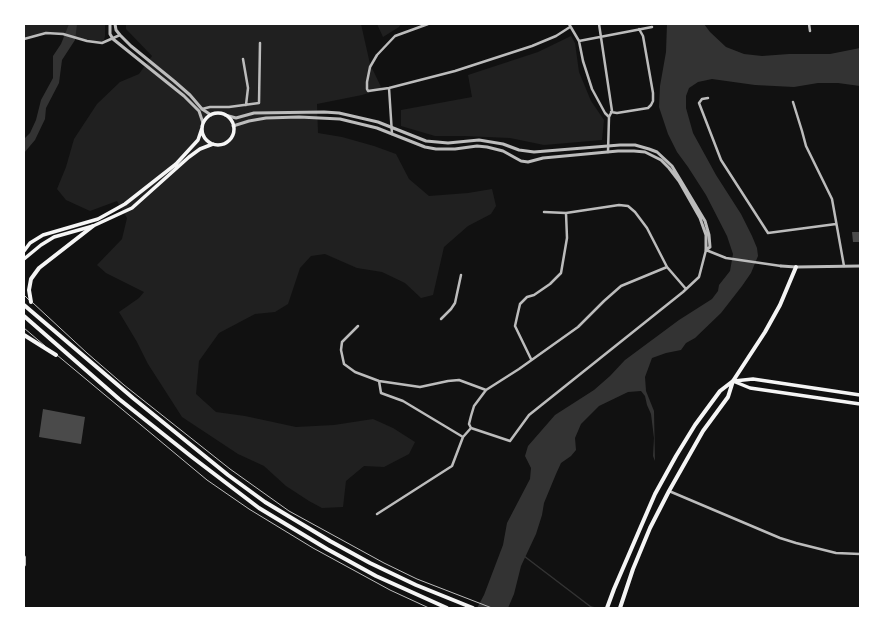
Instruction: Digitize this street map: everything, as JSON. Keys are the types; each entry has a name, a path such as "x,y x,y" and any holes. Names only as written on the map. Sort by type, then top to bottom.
{"main road":[{"path":"24,251 30,244 43,235 98,219 125,204 176,164 198,140 203,123 211,115 225,115 232,122 233,135 226,143 217,145 213,144 200,149 132,208 93,226 54,237 41,245 24,259"},
{"path":"202,128 204,138 213,144"},
{"path":"31,302 29,290 31,279 39,268 93,226"},
{"path":"620,608 625,591 650,528 669,491 702,431 728,397 733,381 765,332 780,304 796,267"},
{"path":"24,304 138,403 223,471 265,502 370,563 416,585 472,607"},
{"path":"24,316 119,400 197,462 259,508 327,549 376,576 447,608"},
{"path":"24,335 56,354"},
{"path":"607,608 614,588 656,494 695,424 720,390 733,381 753,379 860,395"},
{"path":"733,381 750,388 860,404"},
{"path":"24,557 24,565"}],"street":[{"path":"110,24 110,34 113,39 184,96 199,111 203,123"},
{"path":"115,24 116,30 131,46 190,95 202,109 211,115"},
{"path":"428,24 395,36 373,61 368,74 368,91 371,92 389,88 455,71 532,46 556,36 570,25 579,41 583,61 592,89 605,113 609,117"},
{"path":"599,24 611,112 609,117 608,152"},
{"path":"809,24 810,31"},
{"path":"579,41 652,27"},
{"path":"611,112 617,113 648,108 653,101 653,93 643,36 640,29"},
{"path":"24,39 46,33 63,34 102,43 120,35"},
{"path":"202,109 259,103 260,43"},
{"path":"243,59 248,88 246,105"},
{"path":"389,88 392,134"},
{"path":"708,98 702,99 699,103 721,160 768,233 836,224"},
{"path":"793,102 806,146 832,200 844,266"},
{"path":"225,115 236,118 254,113 324,112 359,117 426,141 448,143 479,140 503,144 519,150 534,152 636,145 657,152 672,166 708,226 710,247 706,250"},
{"path":"233,126 266,118 299,117 340,119 357,122 425,147 436,149 455,149 477,146 487,147 503,151 521,161 528,162 543,158 634,151 645,152 661,160 669,168 700,218 706,235 706,250 699,277 529,414 510,441 471,428"},
{"path":"544,212 566,213 619,205 628,206 635,212 647,228 666,267 686,289"},
{"path":"531,359 515,326 520,304 527,297 534,296 550,284 561,273 567,238 566,213"},
{"path":"706,250 726,258 781,266 860,266"},
{"path":"377,514 452,466 463,437 471,428 471,416 474,406 486,390 519,369 578,327 621,286 666,267"},
{"path":"441,319 451,310 455,303 461,275"},
{"path":"358,326 342,342 341,350 344,364 356,372 379,381 420,387 448,380 459,380 486,390"},
{"path":"379,381 381,393 403,401 463,437"},
{"path":"669,491 785,540 836,552 860,554"}],"lane":[{"path":"24,295 86,353 124,385 230,469 289,511 384,563 417,579 492,608"},
{"path":"24,328 207,480 249,509 314,548 390,590 429,608"}],"shaded area":[{"path":"24,24 105,24 105,36 104,40 99,43 52,32 24,39"},
{"path":"69,24 77,24 75,40 62,60 59,83 46,108 45,119 35,140 24,153 24,139 30,133 36,120 41,100 53,78 53,56 61,44"},
{"path":"126,24 361,24 370,64 382,89 362,95 317,104 318,133 342,137 396,154 409,179 429,196 468,193 492,189 496,206 491,214 468,226 444,247 433,295 421,298 405,283 382,272 357,268 325,254 311,256 300,268 288,304 275,312 255,314 219,333 199,361 196,394 216,412 245,416 296,427 334,425 373,419 393,428 415,442 409,454 384,467 364,466 346,481 343,507 322,508 309,501 286,486 264,466 238,454 182,417 148,364 119,312 139,298 144,292 106,273 97,265 122,239 127,218 117,201 90,211 66,200 57,189 66,167 74,139 97,104 120,82 139,74 152,56 126,29"},
{"path":"377,24 401,24 399,27 383,37"},
{"path":"667,24 704,24 726,47 744,54 762,56 789,54 830,54 860,48 860,86 838,83 818,83 794,87 755,85 712,79 698,82 689,88 686,96 686,108 693,133 716,175 741,214 757,248 758,256 751,273 721,313 695,338 686,343 681,350 652,358 645,377 646,391 654,411 655,461 653,456 654,438 651,414 645,396 641,391 628,392 599,406 581,424 575,438 576,450 571,456 561,463 556,474 544,503 536,534 521,566 514,594 508,608 477,608 484,595 503,545 507,523 530,479 531,468 525,456 528,446 555,415 594,390 625,360 679,320 712,299 718,291 719,285 730,271 733,254 727,236 706,195 677,152 668,134 659,107 660,86 666,52"},
{"path":"571,36 575,43 579,72 591,101 604,120 602,140 544,145 510,138 435,136 401,126 401,110 472,97 468,75 538,52"}],"building":[{"path":"852,232 860,232 860,242 853,242"},
{"path":"43,409 85,417 81,444 39,437"}],"waterway":[{"path":"524,556 591,607 595,608"}]}
